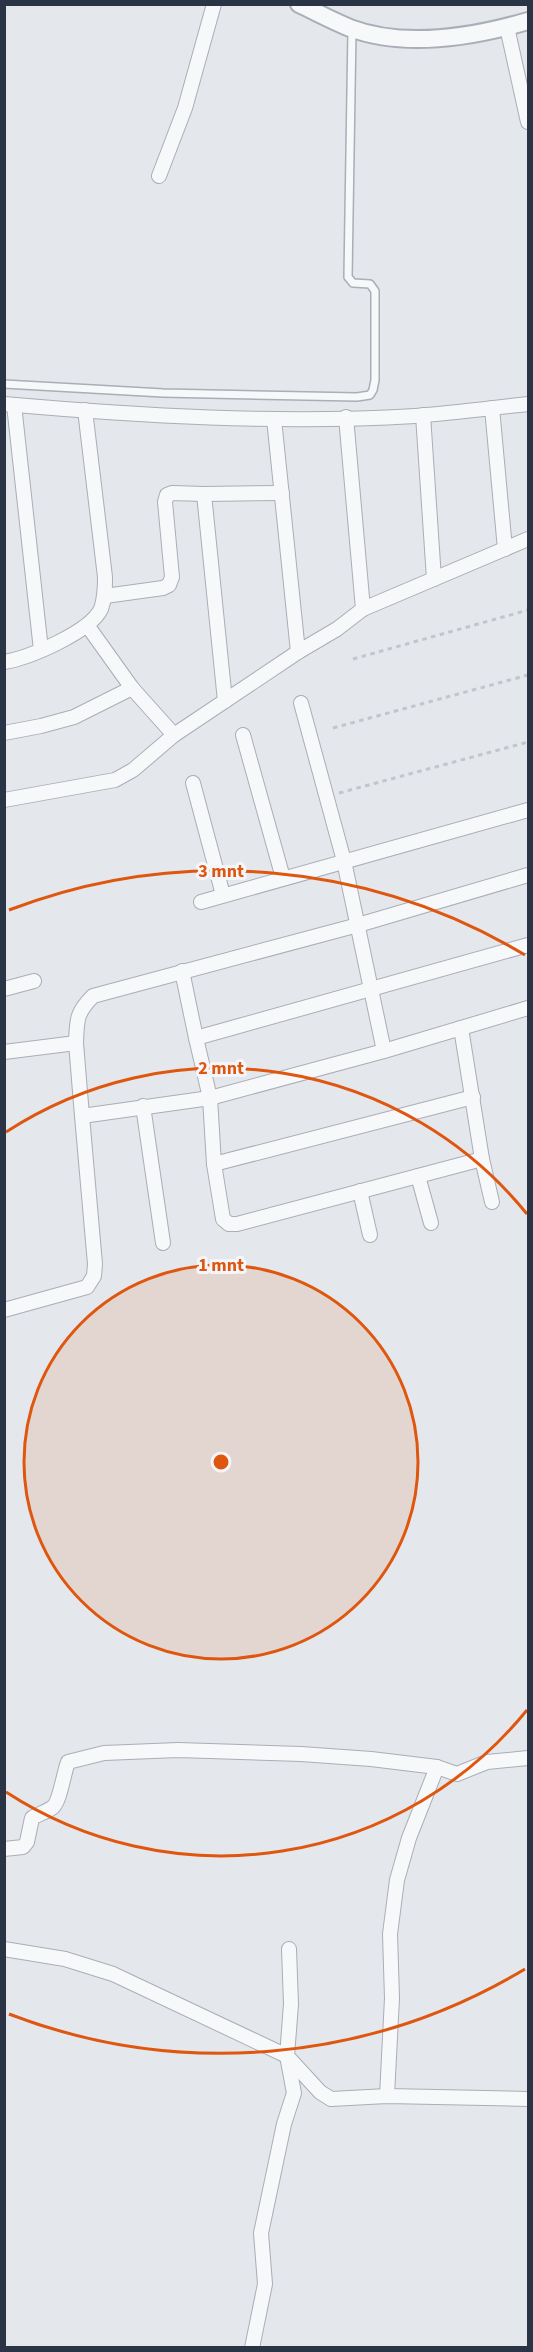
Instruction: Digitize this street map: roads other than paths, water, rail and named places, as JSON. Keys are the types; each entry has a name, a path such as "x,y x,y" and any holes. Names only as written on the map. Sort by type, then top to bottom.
{"street":[{"path":"159,176 185,108 214,4"},
{"path":"299,4 352,29 394,39 435,39 507,27 528,21"},
{"path":"507,27 528,122"},
{"path":"41,650 9,405 181,417 274,419 423,415 528,404"},
{"path":"492,408 505,549"},
{"path":"4,662 41,650 87,625 98,614 105,596 105,577 85,410"},
{"path":"423,415 435,579"},
{"path":"346,417 363,609"},
{"path":"274,419 298,652"},
{"path":"105,596 163,588 169,585 172,577 165,502 167,495 172,493 204,495 282,493"},
{"path":"204,495 225,700"},
{"path":"4,800 115,780 134,770 174,735 298,652 337,629 363,609 528,539"},
{"path":"87,625 132,688 174,735"},
{"path":"4,733 74,717 132,688"},
{"path":"301,703 344,861 384,1051"},
{"path":"243,735 283,879"},
{"path":"193,783 223,895"},
{"path":"201,902 528,810"},
{"path":"4,1310 87,1287 94,1276 95,1264 76,1043 77,1022 81,1007 93,996 358,925 528,875"},
{"path":"196,1038 528,945"},
{"path":"182,971 210,1098 214,1164 223,1220 229,1224 237,1224 482,1158"},
{"path":"4,988 34,981"},
{"path":"82,1116 210,1098 461,1028 528,1012"},
{"path":"461,1028 482,1158 492,1202"},
{"path":"4,1052 76,1043"},
{"path":"214,1164 473,1097"},
{"path":"143,1106 163,1244"},
{"path":"418,1176 431,1223"},
{"path":"360,1191 370,1235"},
{"path":"4,1849 23,1847 27,1842 32,1818 53,1807 58,1801 63,1774 68,1762 104,1753 178,1750 301,1754 437,1767 457,1774 487,1762 528,1758"},
{"path":"387,2096 392,1998 390,1934 398,1880 410,1838 437,1767"},
{"path":"252,2348 265,2284 261,2233 284,2124 294,2100 287,2056 291,2004 289,1948"},
{"path":"4,1949 64,1959 113,1974 287,2056 320,2092 331,2099 387,2096 528,2099"}],"lane":[{"path":"4,384 163,393 357,397 370,395 375,380 375,291 370,284 353,283 348,277 352,29"}]}
